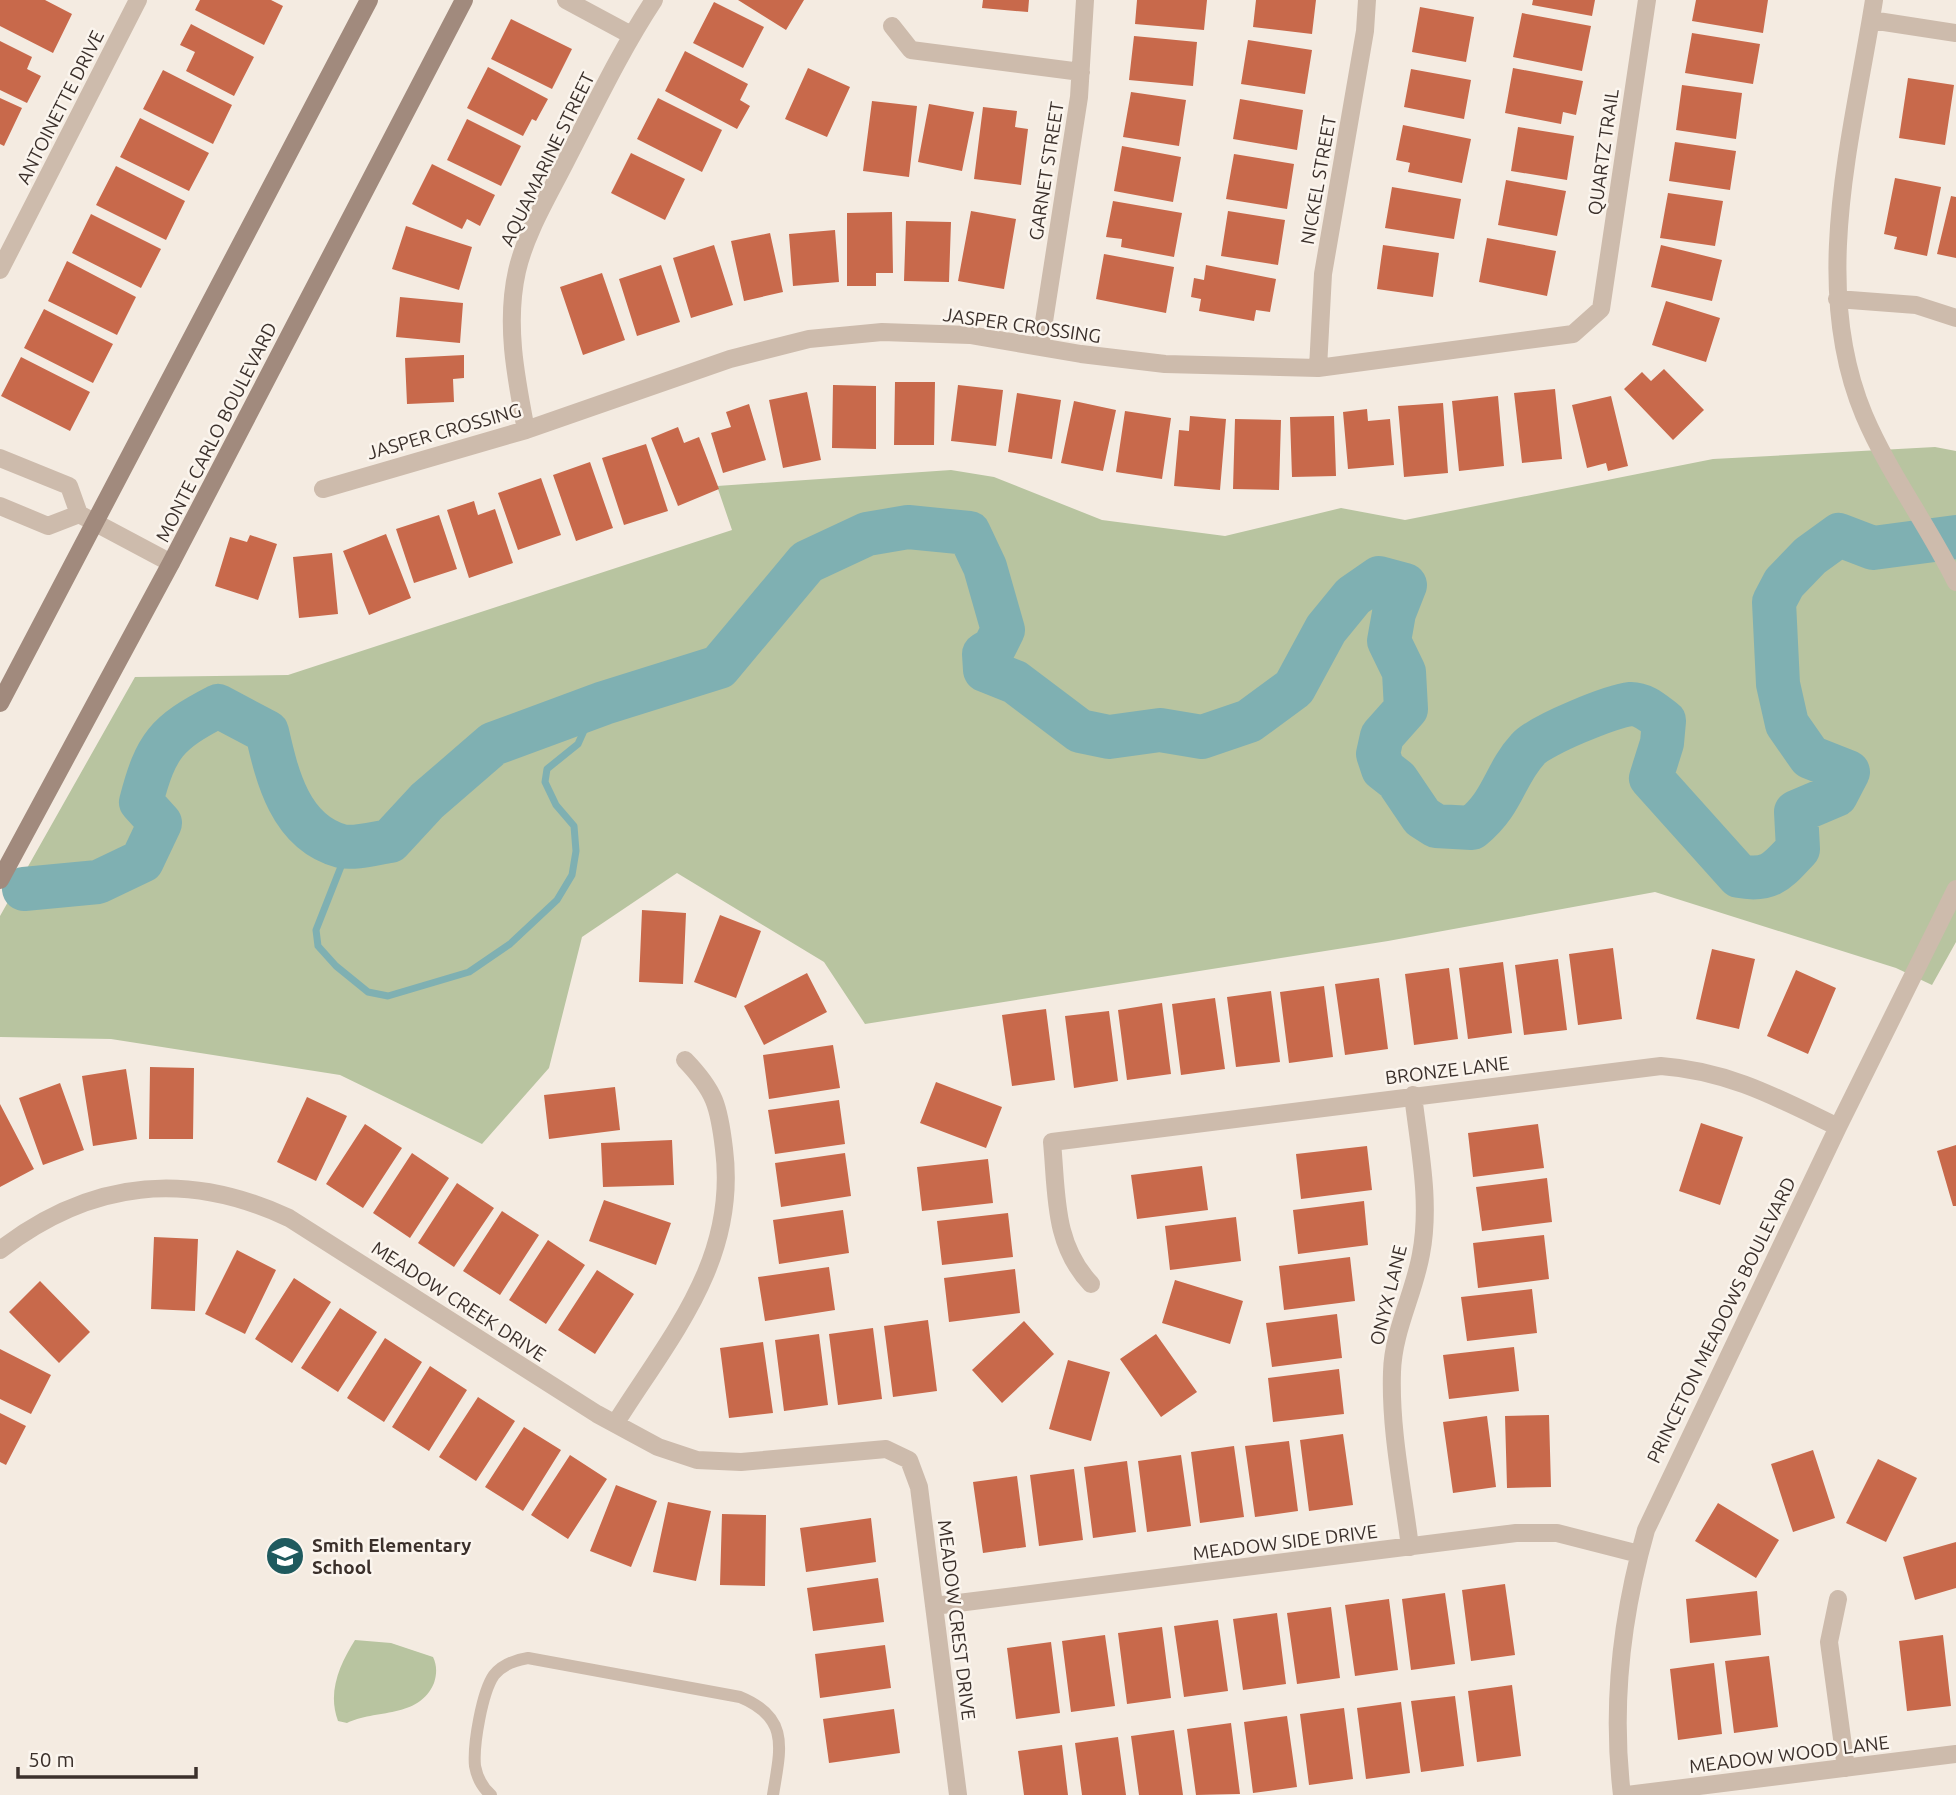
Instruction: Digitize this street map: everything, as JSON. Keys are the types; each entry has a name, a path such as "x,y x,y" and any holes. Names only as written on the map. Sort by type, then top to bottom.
{"main road":[{"path":"0,703 369,0"},
{"name":"MONTE CARLO BOULEVARD","path":"0,880 171,563 464,0"}],"street":[{"name":"ANTOINETTE DRIVE","path":"0,270 138,0"},
{"path":"566,0 631,35"},
{"name":"AQUAMARINE STREET","path":"526,430 515,374 511,318 517,270 533,226 631,35 654,0"},
{"name":"GARNET STREET","path":"1040,347 1081,72 1085,0"},
{"name":"NICKEL STREET","path":"1318,369 1323,274 1365,31 1367,0"},
{"name":"QUARTZ TRAIL","path":"1601,309 1647,0"},
{"path":"1874,0 1838,231 1837,299 1846,356 1862,412 1956,582"},
{"path":"1871,20 1956,33"},
{"path":"892,26 911,50 1081,72"},
{"path":"1837,299 1916,305 1956,318"},
{"name":"JASPER CROSSING","path":"323,489 526,430 717,363 809,339 882,332 970,335 1165,364 1318,369 1573,334 1601,309"},
{"path":"0,458 69,486 79,514 171,563"},
{"path":"0,506 48,526 79,514"},
{"name":"PRINCETON MEADOWS BOULEVARD","path":"1624,1795 1615,1736 1617,1680 1624,1626 1639,1555 1664,1488 1956,889"},
{"path":"615,1424 701,1285 722,1228 727,1185 720,1112 705,1080 685,1060"},
{"name":"BRONZE LANE","path":"1091,1284 1077,1269 1062,1240 1052,1142 1639,1067 1677,1068 1744,1082 1838,1127"},
{"name":"ONYX LANE","path":"1409,1547 1392,1401 1392,1372 1393,1353 1417,1275 1424,1230 1424,1184 1413,1095"},
{"name":"MEADOW CREEK DRIVE","path":"0,1250 55,1214 119,1192 174,1187 248,1201 305,1227 615,1424 678,1454 718,1462 771,1462 877,1448 904,1455"},
{"name":"MEADOW CREST DRIVE","path":"904,1455 913,1466 919,1487 958,1795"},
{"name":"MEADOW SIDE DRIVE","path":"934,1606 1536,1532 1586,1538 1639,1555"},
{"path":"1838,1599 1829,1642 1846,1768"},
{"name":"MEADOW WOOD LANE","path":"1624,1795 1956,1754"}],"lane":[{"path":"491,1795 479,1781 475,1767 484,1697 495,1674 504,1665 528,1658 740,1697 755,1703 776,1726 781,1741 773,1795"}],"green space":[{"path":"1935,447 1956,451 1956,942 1932,985 1896,968 1655,892 1388,941 865,1024 824,962 677,873 582,937 549,1068 482,1144 340,1075 111,1039 0,1037 0,916 135,677 288,675 732,530 717,486 951,470 994,477 1102,520 1225,536 1341,508 1405,520 1713,459"},
{"path":"355,1640 391,1643 433,1657 436,1676 427,1694 407,1708 347,1723 338,1721 334,1699 337,1679"}],"building":[{"path":"0,0 45,0 72,14 53,53 0,26"},
{"path":"200,0 271,0 283,6 264,45 195,10"},
{"path":"738,0 804,0 786,30"},
{"path":"983,0 1029,0 1028,12 982,8"},
{"path":"1137,0 1207,0 1204,30 1135,24"},
{"path":"1256,0 1316,0 1312,34 1253,27"},
{"path":"1533,0 1595,0 1592,16 1532,5"},
{"path":"1696,0 1768,0 1763,33 1692,21"},
{"path":"714,2 764,27 743,68 693,43"},
{"path":"1420,7 1474,17 1466,62 1412,52"},
{"path":"1522,13 1591,26 1582,71 1513,57"},
{"path":"511,19 572,49 552,89 491,59"},
{"path":"191,24 254,57 234,96 186,71 195,52 180,45"},
{"path":"1692,33 1760,44 1753,84 1685,73"},
{"path":"1134,36 1197,42 1193,86 1129,80"},
{"path":"1248,40 1312,50 1305,94 1241,84"},
{"path":"0,41 32,57 27,69 41,76 27,103 0,90"},
{"path":"685,51 748,84 740,100 750,106 737,129 665,91"},
{"path":"488,67 548,99 536,121 532,119 523,136 467,108"},
{"path":"808,68 850,87 827,137 785,119"},
{"path":"1513,68 1583,81 1576,115 1563,112 1561,124 1505,113"},
{"path":"1411,69 1471,80 1464,119 1404,107"},
{"path":"163,70 232,105 213,144 143,109"},
{"path":"1908,78 1954,85 1945,145 1899,138"},
{"path":"1682,85 1742,93 1736,139 1676,130"},
{"path":"1131,92 1186,100 1179,146 1123,137"},
{"path":"0,98 22,108 4,146 0,144"},
{"path":"658,98 722,130 702,172 637,139"},
{"path":"1240,99 1303,110 1297,150 1233,139"},
{"path":"872,101 917,106 909,177 863,171"},
{"path":"929,104 974,112 962,171 918,162"},
{"path":"983,107 1017,111 1015,127 1028,129 1021,185 974,179"},
{"path":"140,118 209,153 189,191 120,157"},
{"path":"467,119 521,146 501,186 447,160"},
{"path":"1403,125 1471,139 1462,183 1408,172 1410,163 1396,160"},
{"path":"1518,127 1574,136 1567,180 1511,171"},
{"path":"1675,142 1736,151 1730,190 1669,181"},
{"path":"1122,146 1181,157 1173,202 1114,191"},
{"path":"631,153 685,179 665,220 611,193"},
{"path":"1234,154 1294,164 1287,209 1226,199"},
{"path":"432,164 495,195 480,226 467,219 462,229 412,204"},
{"path":"116,166 185,201 166,240 96,205"},
{"path":"1895,178 1941,187 1927,256 1894,249 1897,237 1884,234"},
{"path":"1506,180 1566,191 1557,236 1498,225"},
{"path":"1392,187 1461,199 1454,239 1385,228"},
{"path":"1668,193 1723,201 1715,246 1660,238"},
{"path":"1951,196 1956,197 1956,258 1937,254"},
{"path":"1113,201 1182,213 1174,257 1121,247 1122,239 1106,237"},
{"path":"971,211 1016,219 1004,289 958,281"},
{"path":"1228,211 1285,220 1278,265 1221,256"},
{"path":"892,212 893,273 876,273 876,286 847,286 847,213"},
{"path":"91,214 161,249 141,288 72,253"},
{"path":"906,221 951,222 949,282 904,281"},
{"path":"406,226 472,247 459,290 392,269"},
{"path":"835,230 839,282 793,286 789,234"},
{"path":"770,233 783,292 744,301 731,241"},
{"path":"1487,238 1556,251 1547,296 1479,282"},
{"path":"714,245 733,305 691,318 673,258"},
{"path":"1383,245 1439,253 1433,297 1377,289"},
{"path":"1661,245 1722,260 1712,301 1651,287"},
{"path":"1104,254 1174,267 1166,313 1096,299"},
{"path":"67,261 136,297 117,335 48,301"},
{"path":"661,265 680,322 637,336 619,279"},
{"path":"1206,265 1276,279 1270,312 1256,310 1254,321 1199,311 1201,299 1191,297 1194,278 1204,280"},
{"path":"602,273 625,340 583,355 560,287"},
{"path":"400,297 463,303 460,343 396,337"},
{"path":"1666,301 1720,318 1706,362 1652,345"},
{"path":"44,309 113,344 93,383 24,348"},
{"path":"464,355 464,378 453,379 454,402 407,404 405,358"},
{"path":"21,357 90,392 70,431 1,396"},
{"path":"1664,369 1704,410 1673,440 1624,389 1642,372 1651,381"},
{"path":"895,382 935,382 934,445 894,445"},
{"path":"833,385 876,386 876,449 832,448"},
{"path":"958,385 1003,390 996,446 951,441"},
{"path":"1555,389 1562,459 1522,463 1514,393"},
{"path":"807,392 821,460 783,468 769,400"},
{"path":"1017,393 1061,400 1052,459 1008,452"},
{"path":"1498,396 1504,466 1459,471 1452,401"},
{"path":"1611,396 1628,466 1608,471 1606,463 1587,468 1572,405"},
{"path":"1074,401 1116,410 1103,471 1061,463"},
{"path":"1443,403 1448,473 1404,477 1398,406"},
{"path":"749,404 766,460 723,473 711,433 731,427 726,412"},
{"path":"1367,409 1368,421 1390,419 1394,465 1348,469 1343,412"},
{"path":"1125,411 1171,418 1162,479 1116,472"},
{"path":"1190,416 1226,419 1220,490 1174,486 1179,430 1189,431"},
{"path":"1334,416 1336,476 1292,477 1290,417"},
{"path":"1235,419 1281,420 1279,490 1233,489"},
{"path":"678,427 684,443 699,437 719,489 678,506 651,438"},
{"path":"646,444 668,511 624,525 602,458"},
{"path":"590,462 613,528 576,541 553,475"},
{"path":"541,478 561,535 518,550 498,493"},
{"path":"474,501 478,515 495,509 513,563 469,578 447,510"},
{"path":"439,515 457,569 414,583 396,529"},
{"path":"386,534 411,598 369,615 343,551"},
{"path":"250,535 277,544 258,600 215,586 230,537 247,542"},
{"path":"332,553 338,614 299,618 293,557"},
{"path":"642,910 686,913 683,984 639,982"},
{"path":"720,915 761,931 736,998 694,982"},
{"path":"1613,948 1622,1019 1578,1025 1569,954"},
{"path":"1712,949 1755,959 1739,1029 1696,1019"},
{"path":"1558,959 1567,1030 1524,1035 1515,965"},
{"path":"1503,962 1512,1033 1468,1039 1459,968"},
{"path":"1449,968 1458,1039 1414,1045 1405,974"},
{"path":"1796,970 1836,988 1808,1054 1767,1036"},
{"path":"807,973 827,1012 764,1045 744,1006"},
{"path":"1379,978 1388,1049 1345,1055 1335,984"},
{"path":"1324,986 1333,1057 1289,1063 1280,992"},
{"path":"1271,991 1280,1062 1236,1067 1227,997"},
{"path":"1215,998 1225,1069 1181,1075 1172,1004"},
{"path":"1162,1003 1171,1074 1127,1080 1118,1010"},
{"path":"1046,1009 1055,1080 1012,1086 1002,1015"},
{"path":"1109,1011 1118,1081 1074,1088 1065,1016"},
{"path":"833,1045 840,1088 769,1099 763,1055"},
{"path":"150,1067 194,1068 193,1139 149,1139"},
{"path":"126,1069 137,1139 93,1146 82,1076"},
{"path":"936,1082 1002,1107 986,1148 920,1123"},
{"path":"60,1083 84,1150 43,1165 19,1098"},
{"path":"615,1087 620,1130 549,1139 544,1095"},
{"path":"307,1097 347,1116 316,1181 277,1162"},
{"path":"839,1100 845,1144 775,1154 768,1110"},
{"path":"0,1104 34,1169 0,1187"},
{"path":"1701,1123 1743,1137 1720,1205 1679,1191"},
{"path":"365,1124 402,1148 363,1208 326,1184"},
{"path":"1538,1124 1544,1168 1473,1177 1468,1133"},
{"path":"672,1140 674,1185 603,1187 601,1143"},
{"path":"1956,1145 1956,1206 1953,1206 1937,1151"},
{"path":"1367,1146 1372,1190 1301,1199 1296,1154"},
{"path":"412,1153 449,1178 410,1238 373,1213"},
{"path":"845,1153 851,1196 781,1207 775,1163"},
{"path":"988,1159 993,1203 922,1211 917,1167"},
{"path":"1202,1166 1208,1210 1137,1219 1131,1175"},
{"path":"1547,1178 1552,1222 1482,1231 1476,1187"},
{"path":"457,1183 494,1208 454,1267 418,1243"},
{"path":"604,1200 671,1223 656,1265 589,1241"},
{"path":"1364,1201 1368,1245 1298,1254 1293,1210"},
{"path":"843,1210 849,1253 779,1264 773,1220"},
{"path":"502,1211 539,1235 500,1295 463,1271"},
{"path":"1008,1213 1013,1257 942,1265 937,1221"},
{"path":"1236,1217 1241,1261 1170,1270 1165,1226"},
{"path":"1544,1235 1549,1279 1478,1288 1473,1243"},
{"path":"154,1237 198,1239 195,1311 151,1309"},
{"path":"548,1240 585,1265 546,1324 509,1300"},
{"path":"237,1250 276,1270 245,1334 205,1314"},
{"path":"1350,1257 1355,1301 1284,1310 1279,1266"},
{"path":"829,1267 835,1310 765,1321 758,1277"},
{"path":"1015,1269 1020,1313 949,1322 944,1278"},
{"path":"597,1270 634,1294 595,1354 558,1330"},
{"path":"294,1278 331,1302 292,1363 255,1339"},
{"path":"1175,1280 1243,1301 1230,1344 1162,1323"},
{"path":"40,1281 90,1332 59,1363 9,1312"},
{"path":"1532,1289 1537,1333 1467,1341 1461,1297"},
{"path":"340,1308 377,1332 338,1392 301,1368"},
{"path":"1337,1314 1342,1358 1272,1367 1266,1323"},
{"path":"928,1320 937,1391 893,1397 884,1326"},
{"path":"1024,1321 1054,1354 1002,1403 972,1370"},
{"path":"873,1328 882,1399 838,1405 829,1334"},
{"path":"819,1334 828,1405 784,1411 775,1340"},
{"path":"1156,1334 1197,1392 1161,1417 1120,1359"},
{"path":"385,1338 422,1362 384,1422 347,1398"},
{"path":"763,1342 773,1413 729,1418 720,1348"},
{"path":"1514,1347 1519,1391 1449,1399 1443,1355"},
{"path":"0,1349 51,1375 31,1414 0,1399"},
{"path":"1068,1360 1110,1372 1091,1441 1049,1429"},
{"path":"430,1366 467,1390 429,1451 392,1427"},
{"path":"1339,1369 1344,1414 1273,1422 1268,1378"},
{"path":"478,1397 515,1421 476,1481 439,1457"},
{"path":"0,1413 26,1426 6,1465 0,1462"},
{"path":"1549,1415 1551,1487 1507,1488 1505,1416"},
{"path":"1487,1416 1496,1487 1453,1493 1443,1422"},
{"path":"524,1427 561,1450 523,1511 485,1487"},
{"path":"1343,1434 1353,1505 1309,1511 1300,1440"},
{"path":"1289,1441 1298,1511 1255,1517 1245,1446"},
{"path":"1234,1446 1244,1517 1200,1523 1191,1452"},
{"path":"1813,1450 1835,1518 1793,1532 1771,1464"},
{"path":"570,1455 607,1479 568,1539 531,1515"},
{"path":"1181,1455 1191,1526 1147,1532 1138,1461"},
{"path":"1878,1459 1917,1478 1886,1542 1846,1523"},
{"path":"1127,1461 1136,1532 1093,1538 1084,1467"},
{"path":"1074,1469 1083,1540 1039,1546 1030,1475"},
{"path":"1017,1476 1026,1547 983,1553 973,1482"},
{"path":"616,1485 657,1501 631,1567 590,1551"},
{"path":"668,1502 711,1511 696,1581 653,1572"},
{"path":"1718,1503 1779,1540 1756,1578 1695,1541"},
{"path":"722,1514 766,1515 765,1586 720,1585"},
{"path":"871,1518 876,1562 806,1572 800,1528"},
{"path":"1956,1542 1956,1588 1915,1600 1903,1557"},
{"path":"878,1578 884,1622 813,1631 807,1588"},
{"path":"1505,1584 1515,1655 1471,1661 1462,1590"},
{"path":"1757,1591 1761,1635 1690,1643 1686,1599"},
{"path":"1445,1593 1455,1664 1411,1670 1402,1599"},
{"path":"1389,1599 1398,1670 1355,1676 1345,1605"},
{"path":"1331,1607 1340,1678 1297,1684 1287,1613"},
{"path":"1277,1613 1286,1684 1243,1690 1233,1619"},
{"path":"1218,1620 1228,1691 1184,1697 1174,1626"},
{"path":"1162,1627 1171,1698 1127,1704 1118,1633"},
{"path":"1105,1635 1115,1706 1071,1712 1062,1641"},
{"path":"1943,1635 1951,1706 1907,1711 1899,1641"},
{"path":"1051,1642 1060,1713 1016,1719 1007,1648"},
{"path":"885,1645 891,1688 820,1698 815,1654"},
{"path":"1769,1656 1778,1727 1734,1733 1725,1661"},
{"path":"1714,1663 1722,1734 1678,1740 1670,1669"},
{"path":"1512,1685 1521,1756 1477,1762 1468,1691"},
{"path":"1455,1696 1464,1766 1421,1772 1411,1701"},
{"path":"1401,1702 1410,1773 1366,1779 1357,1708"},
{"path":"1344,1708 1353,1779 1309,1785 1300,1714"},
{"path":"894,1709 900,1753 829,1763 823,1719"},
{"path":"1287,1716 1297,1787 1253,1793 1244,1722"},
{"path":"1231,1723 1240,1794 1196,1795 1187,1729"},
{"path":"1174,1730 1183,1795 1139,1795 1131,1736"},
{"path":"1118,1737 1126,1795 1082,1795 1075,1743"},
{"path":"1062,1745 1068,1795 1024,1795 1018,1751"}],"waterway":[{"path":"24,889 98,882 142,861 160,823 141,802 158,754 186,724 218,706 267,732 281,784 298,815 309,828 324,839 346,847 390,841 427,801 493,744 604,703 719,667 807,562 867,534 908,527 969,533 985,567 1003,630 994,648 984,654 985,670 1015,682 1080,731 1109,737 1160,730 1202,737 1249,721 1294,688 1326,629 1353,596 1379,578 1405,585 1394,613 1389,641 1404,672 1406,709 1382,736 1378,754 1383,769 1397,780 1422,817 1436,826 1472,828 1491,808 1520,759 1535,743 1593,715 1636,704 1664,721 1662,743 1651,778 1739,876 1766,876 1779,868 1798,849 1796,812 1836,795 1848,772 1810,757 1787,724 1778,684 1774,602 1784,583 1810,556 1839,535 1873,548 1956,537"},
{"path":"342,846 342,864 316,930 318,946 336,966 368,992 388,996 469,972 510,944 557,900 572,875 576,851 574,826 556,805 545,782 547,769 578,744 595,706"}],"place":[{"name":"Smith Elementary School","path":"285,1556"}]}
